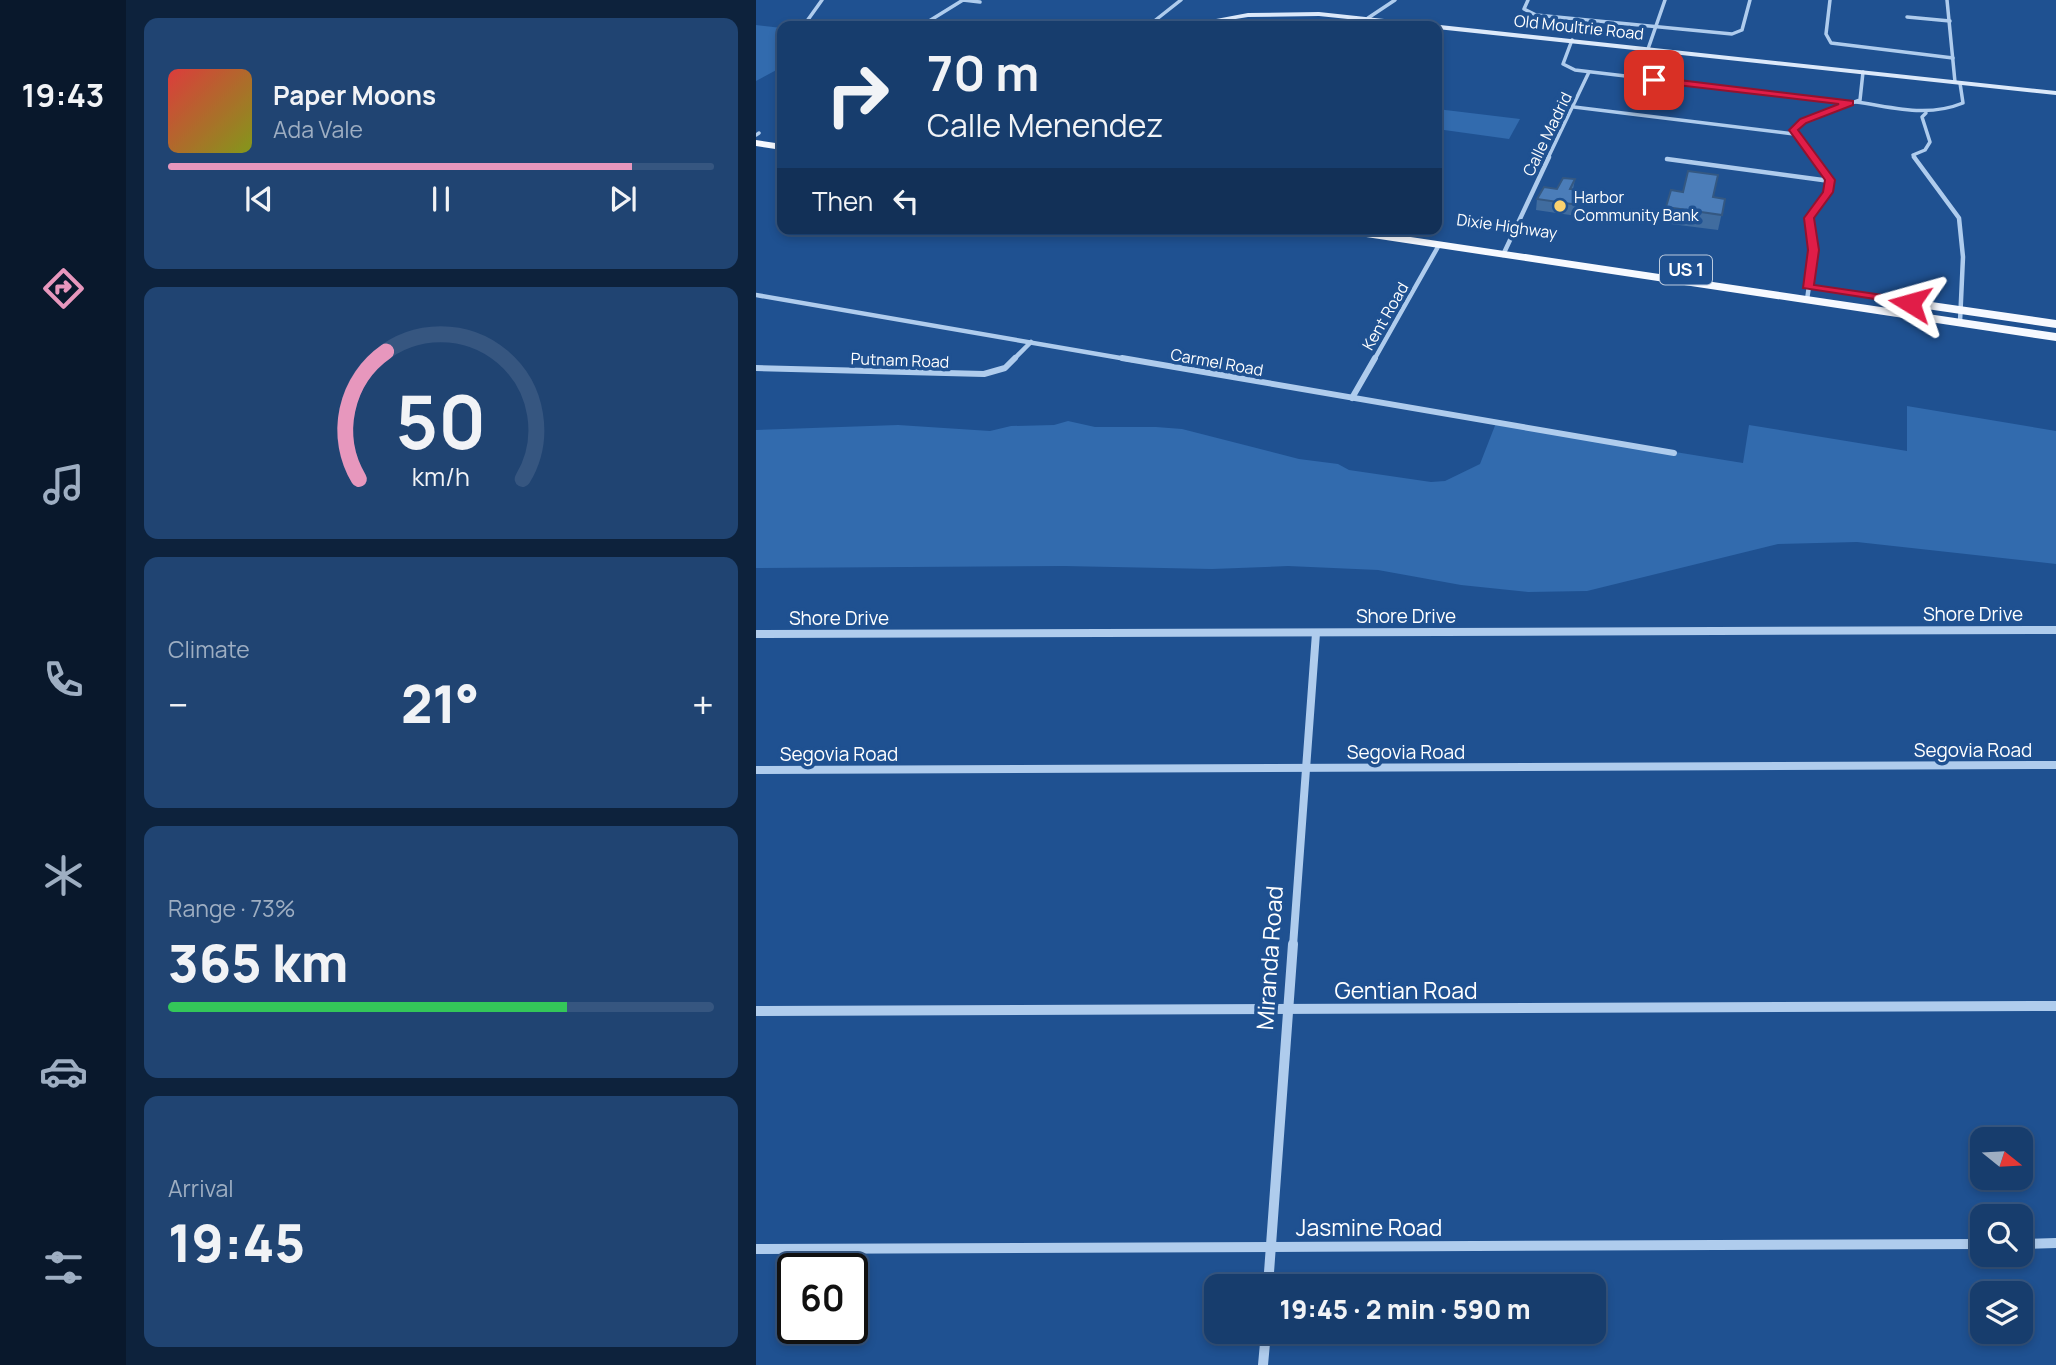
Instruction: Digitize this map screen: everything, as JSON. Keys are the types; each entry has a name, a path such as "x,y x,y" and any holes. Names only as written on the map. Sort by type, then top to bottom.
{"main road":[{"name":"Old Moultrie Road","path":"1217,21 1272,13 1382,21"},
{"name":"Old Moultrie Road","path":"1442,28 2056,93"},
{"path":"757,136 777,137"},
{"path":"757,136 777,145"},
{"name":"US 1","path":"1373,235 1439,245 1505,249 1961,316 2056,324"},
{"name":"Dixie Highway","path":"1438,235 1505,249"},
{"name":"US 1","path":"1961,316 2056,337"}],"street":[{"path":"807,21 822,0"},
{"path":"929,21 963,0 980,2"},
{"path":"1154,21 1181,0"},
{"path":"1368,18 1395,0"},
{"path":"1528,0 1524,9 1536,15 1739,33 1750,0"},
{"path":"1648,49 1665,0"},
{"path":"1830,0 1826,39 1831,43 1954,58"},
{"path":"1589,72 1853,102 1903,112 1926,113 1963,103 1947,0"},
{"path":"1907,17 1950,21"},
{"name":"Calle Madrid","path":"1505,249 1589,72 1563,64 1572,40"},
{"path":"1794,134 1796,124 1861,98 1863,72"},
{"path":"1574,107 1794,134 1830,181 1828,192 1809,218 1814,250 1807,294"},
{"path":"1926,113 1922,117 1930,142 1925,150 1913,155 1959,218 1962,239 1961,316"},
{"path":"1667,159 1830,181"},
{"name":"Kent Road","path":"1352,398 1439,245"},
{"name":"Carmel Road","path":"756,295 1674,453"},
{"name":"Putnam Road","path":"756,368 984,374 1004,368 1031,342"},
{"name":"Shore Drive","path":"756,634 2056,630"},
{"name":"Miranda Road","path":"1269,1274 1316,632"},
{"name":"Segovia Road","path":"756,770 2056,765"},
{"name":"Gentian Road","path":"756,1011 2056,1006"},
{"path":"2033,1244 2056,1243"},
{"name":"Jasmine Road","path":"756,1249 1970,1244"},
{"path":"1263,1365 1265,1344"}],"shaded area":[{"path":"756,25 777,27 777,70 756,81"},
{"path":"1442,110 1520,119 1509,139 1442,130"},
{"path":"1907,406 2056,431 2056,564 1857,542 1778,544 1587,591 1528,592 1461,585 1378,570 1288,566 1212,569 1064,566 756,568 756,430 898,425 990,431 1011,426 1054,425 1068,421 1095,427 1182,429 1299,459 1338,464 1349,470 1431,482 1445,481 1480,464 1496,423 1743,463 1749,425 1907,451"}],"building":[{"path":"1688,171 1718,175 1713,197 1725,199 1722,215 1666,207 1671,190 1683,192"},
{"path":"1563,178 1575,179 1570,189 1585,191 1578,205 1537,199 1544,187 1557,189"}],"place":[{"name":"Harbor Community Bank","path":"1560,206"}],"route":[{"path":"1654,80 1850,103 1796,124 1793,130 1830,180 1828,192 1809,218 1814,250 1808,288 1910,303"}]}
